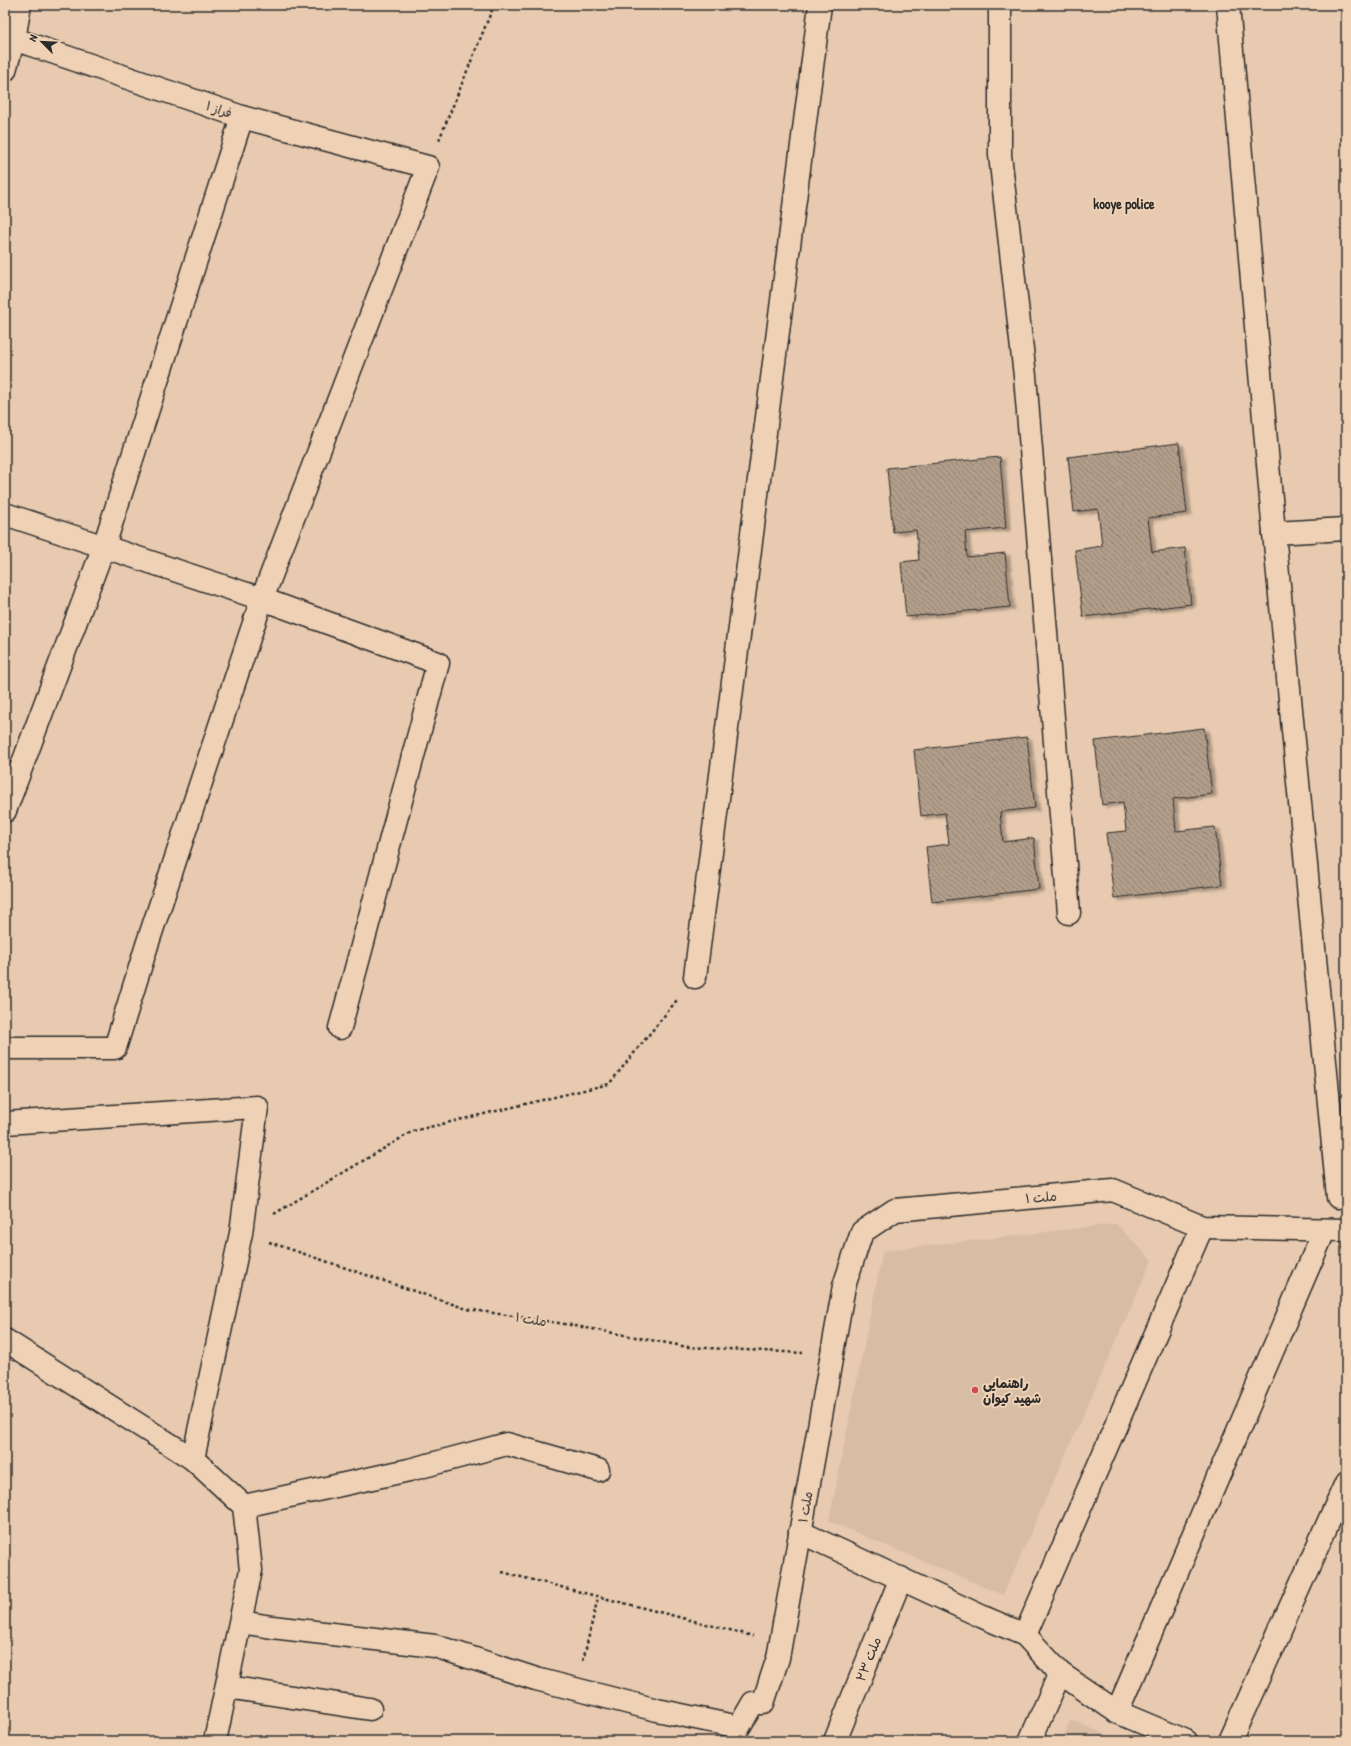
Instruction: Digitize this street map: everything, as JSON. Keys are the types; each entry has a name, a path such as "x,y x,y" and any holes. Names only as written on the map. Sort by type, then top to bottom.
{"street":[{"path":"5,70 14,39 20,5"},
{"path":"695,977 820,5"},
{"path":"1000,5 1000,155 1025,376 1069,913"},
{"path":"1228,5 1274,533 1338,1197 1346,1196"},
{"name":"فراز ۱","path":"14,39 242,117 428,168"},
{"path":"5,811 104,546 242,117"},
{"path":"5,1048 115,1048 147,946 262,599 428,168"},
{"path":"5,514 262,599 438,663 340,1028"},
{"path":"1274,533 1346,529"},
{"path":"5,1123 257,1107 241,1233 193,1459"},
{"name":"ملت ۱","path":"577,1689 656,1710 739,1727 753,1703 763,1702 779,1651 844,1286 862,1232 895,1210 1113,1190 1202,1227 1324,1231 1346,1230"},
{"path":"1024,1635 1202,1227"},
{"path":"1117,1712 1324,1231"},
{"path":"5,1340 193,1459 244,1506 251,1570 215,1741"},
{"path":"244,1506 409,1470 508,1444 598,1470"},
{"path":"1230,1741 1344,1491"},
{"path":"800,1532 1024,1635 1060,1673 1117,1712 1186,1741"},
{"name":"ملت ۲۳","path":"835,1741 901,1578"},
{"path":"241,1622 434,1646 536,1679 577,1689"},
{"path":"1030,1741 1060,1673"},
{"path":"227,1687 370,1709"}],"path":[{"path":"428,168 494,5"},
{"path":"241,1233 413,1131 609,1084 695,977"},
{"name":"ملت ۱","path":"241,1233 467,1309 571,1325 688,1347 832,1355"},
{"path":"502,1572 598,1597 779,1651"},
{"path":"577,1689 598,1597"}],"shaded area":[{"name":"راهنمایی شهید کیوان","path":"1116,1224 1152,1260 1003,1595 829,1521 883,1251"},
{"path":"1071,1720 1122,1741 1061,1741"}],"building":[{"path":"1179,443 1187,513 1148,518 1152,552 1185,548 1191,604 1083,617 1075,550 1102,546 1098,509 1074,512 1068,457"},
{"path":"1000,457 1006,528 965,532 967,557 1005,553 1010,607 906,617 901,562 919,560 916,530 893,532 887,468"},
{"path":"1204,728 1212,794 1173,799 1176,831 1215,827 1222,885 1114,898 1106,833 1126,831 1123,802 1102,805 1095,741"},
{"path":"1027,737 1035,808 1000,812 1003,842 1034,838 1039,889 932,902 926,847 949,844 945,813 921,816 914,750"}],"place":[{"name":"راهنمایی شهید کیوان","path":"975,1390"}],"district":[{"name":"kooye police","path":"1124,203"}]}
